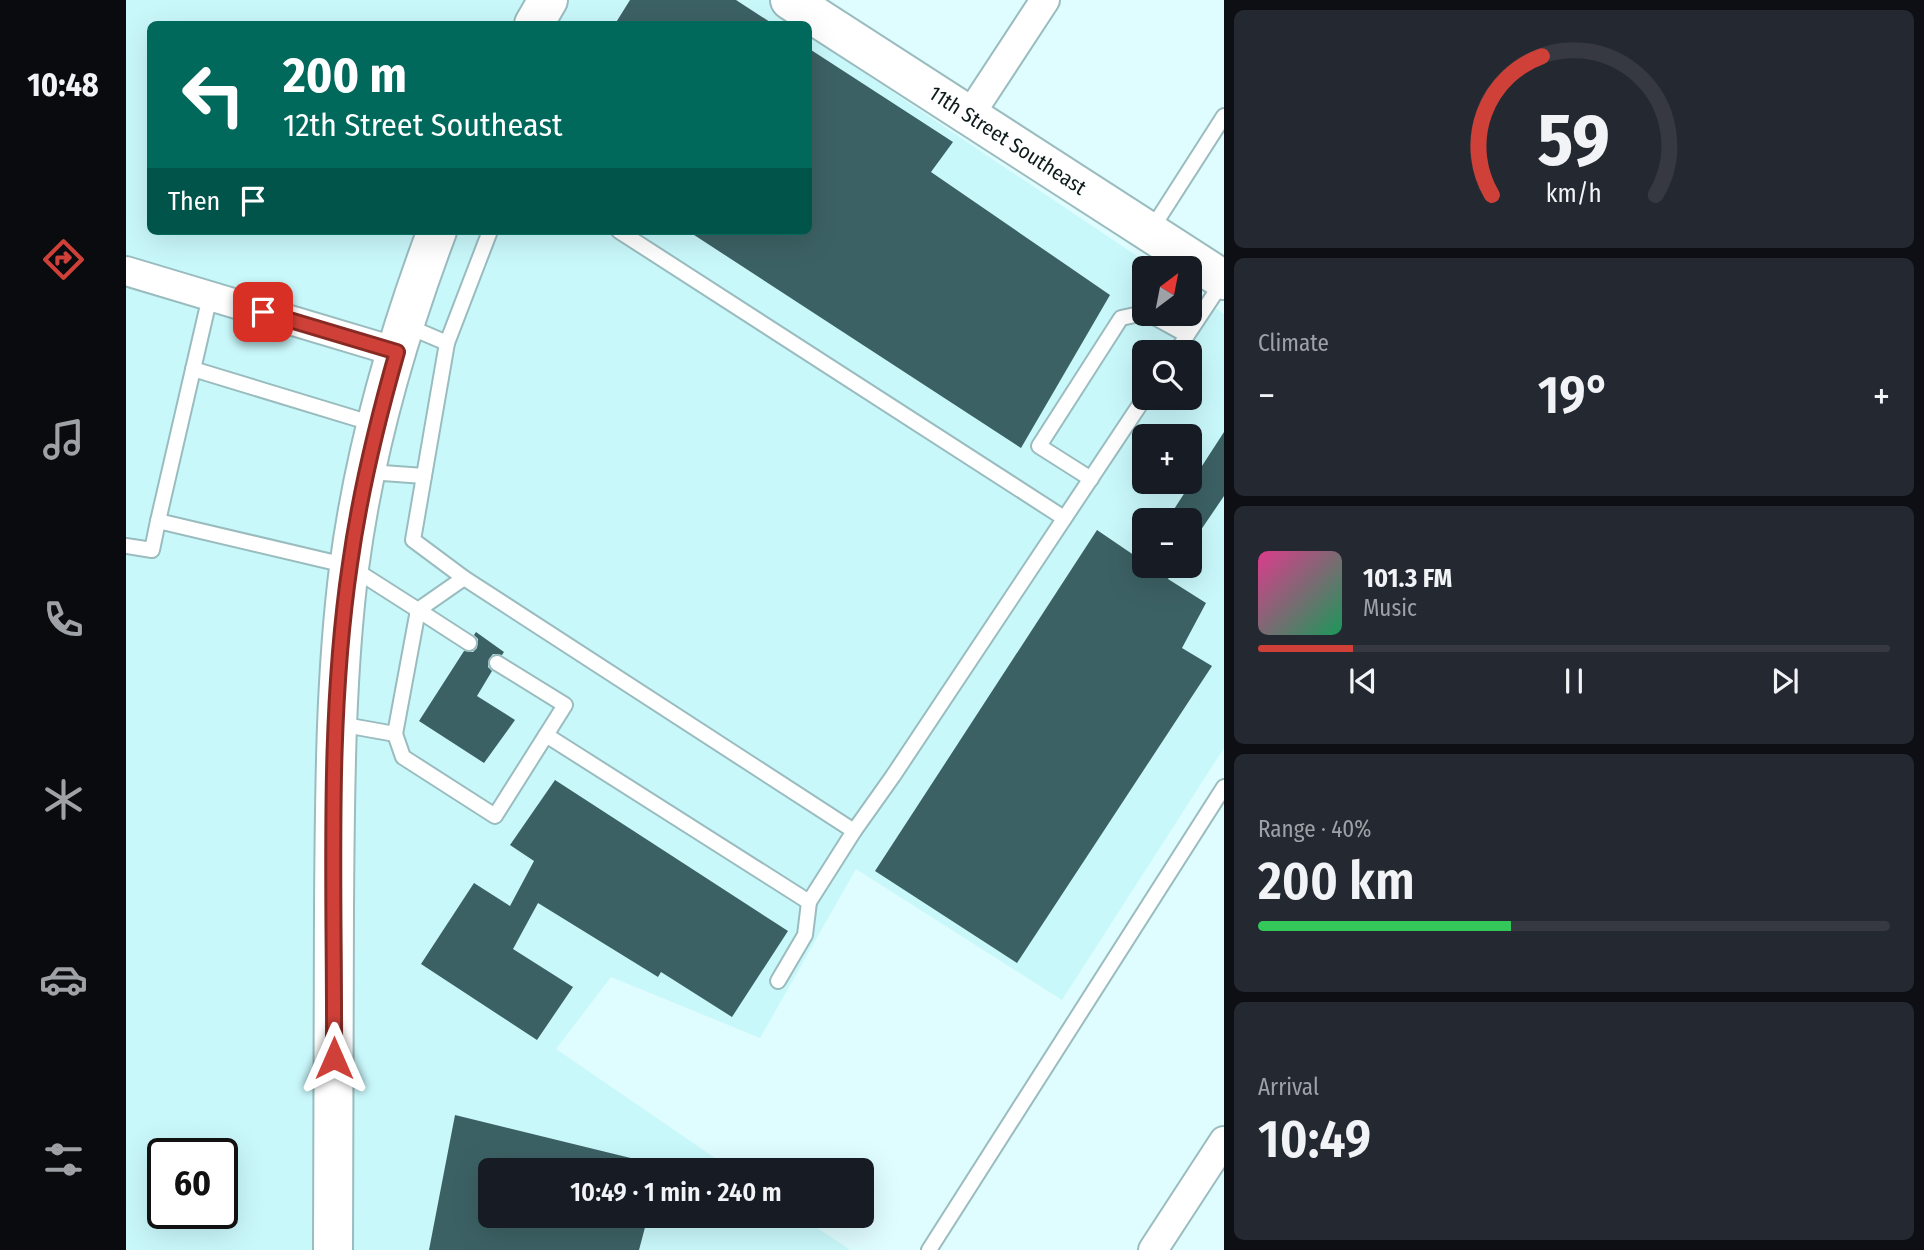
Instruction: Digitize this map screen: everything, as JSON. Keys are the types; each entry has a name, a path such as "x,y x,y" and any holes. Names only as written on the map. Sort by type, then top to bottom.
{"main road":[{"path":"536,21 548,0"},
{"name":"11th Street Southeast","path":"790,0 1224,280"},
{"path":"333,1250 336,723 342,629 349,566 365,471 401,339 436,235"}],"street":[{"path":"969,116 1045,0"},
{"path":"126,271 210,296 401,339"},
{"path":"1153,1250 1224,1141"}],"lane":[{"path":"1150,232 1224,116"},
{"path":"488,235 447,343 413,541 464,578 854,831"},
{"path":"625,235 1065,518"},
{"path":"1184,340 1224,280"},
{"path":"126,546 152,550 210,296"},
{"path":"1091,479 1039,446 1121,318 1132,316"},
{"path":"1170,326 1187,335"},
{"path":"401,339 447,343"},
{"path":"193,369 376,425"},
{"path":"778,981 805,935 809,902 1136,410"},
{"path":"365,471 424,476"},
{"path":"158,521 349,566 469,643"},
{"path":"464,578 418,610 395,734 403,757 495,816 565,705 498,663"},
{"path":"336,723 395,734"},
{"path":"546,735 809,902"},
{"path":"929,1250 1224,787"}],"shaded area":[{"path":"126,0 788,0 776,14 787,21 147,21 147,235 812,235 812,38 1137,256 1132,256 1132,326 1202,326 1202,299 1224,314 1224,748 1062,1000 856,869 760,1038 611,977 556,1049 715,1158 478,1158 478,1228 818,1228 850,1250 126,1250"}],"building":[{"path":"630,0 736,0 768,21 617,21"},
{"path":"812,51 953,142 931,172 1110,295 1021,448 694,235 812,235"},
{"path":"1224,432 1224,496 1202,528 1202,508 1175,508 1184,494 1202,494 1202,466"},
{"path":"1097,530 1132,554 1132,578 1169,578 1206,603 1182,648 1212,666 1017,963 875,871"},
{"path":"476,632 504,652 502,655 493,654 489,659 488,667 492,671 477,696 515,720 484,763 419,721 464,651 473,652 477,648 478,639 474,635"},
{"path":"555,780 788,931 732,1017 661,972 658,977 538,903 513,949 573,987 537,1040 421,964 474,883 510,906 534,861 510,845"},
{"path":"455,1115 631,1158 478,1158 478,1228 645,1228 639,1250 429,1250"}],"route":[{"path":"263,312 397,352 365,471 349,566 342,629 335,757 334,1058"}]}
